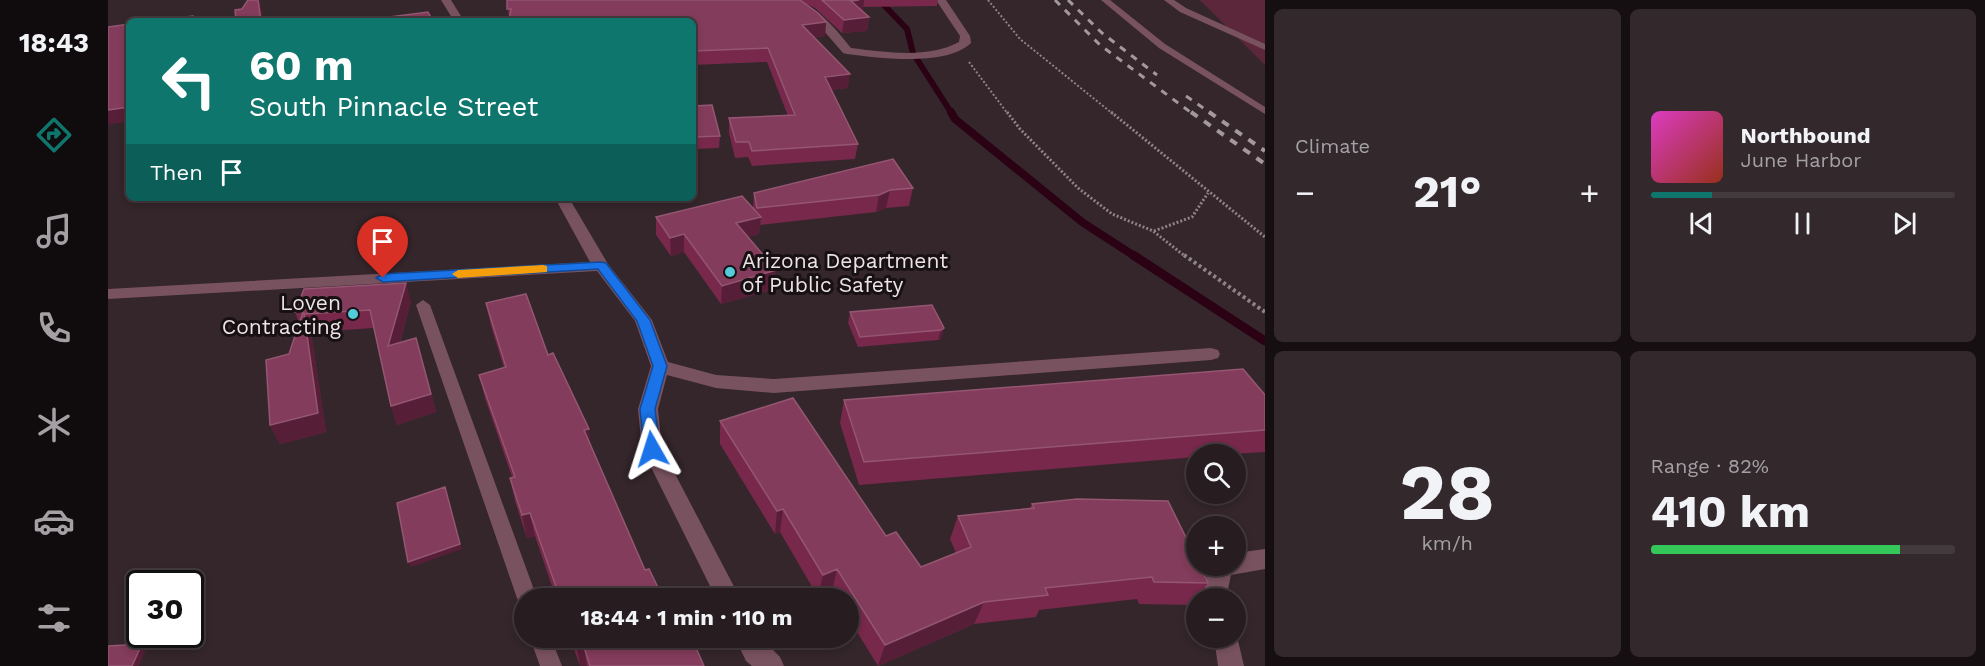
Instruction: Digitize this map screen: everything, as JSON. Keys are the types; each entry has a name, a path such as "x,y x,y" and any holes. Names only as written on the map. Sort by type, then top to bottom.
{"street":[{"path":"446,0 457,18"},
{"path":"790,0 817,15 834,32 847,51 923,53 958,49 965,43 965,36 941,0"},
{"path":"564,201 601,266 643,320 660,366 648,409 652,449 723,588"},
{"path":"108,294 601,266"},
{"path":"660,366 705,382 735,386 774,386 1211,354"},
{"path":"1246,562 1265,559"},
{"path":"753,648 771,666"},
{"path":"1228,648 1231,666"}],"lane":[{"path":"1105,0 1138,29 1184,63 1265,111"},
{"path":"1168,0 1183,10 1265,47"},
{"path":"423,305 523,588"},
{"path":"545,648 551,666"}],"path":[{"path":"988,0 1020,39 1265,237"},
{"path":"958,49 1020,129 1078,188 1112,214 1154,231 1206,273 1265,312"},
{"path":"1154,231 1192,218 1208,193"}],"shaded area":[{"path":"1199,0 1265,0 1265,65 1203,3"}],"building":[{"path":"248,0 258,0 261,18 236,18 235,10 242,9"},
{"path":"507,0 800,0 826,22 802,25 850,74 825,77 858,144 752,151 749,142 736,142 729,118 795,115 768,48 696,51 696,18 510,18 511,9 507,9"},
{"path":"822,0 859,0 851,1 869,17 844,20"},
{"path":"428,12 431,18 382,18"},
{"path":"126,24 126,107 108,110 108,27"},
{"path":"712,105 720,136 696,137 696,106"},
{"path":"893,159 913,188 890,190 879,195 757,208 754,193"},
{"path":"742,196 761,217 736,223 776,270 722,286 684,234 670,238 656,217"},
{"path":"406,283 388,346 416,338 431,394 391,406 370,310 304,314 318,413 270,425 266,360 289,354 303,312 295,312 304,289"},
{"path":"526,294 548,355 553,353 589,429 584,430 645,570 649,569 658,588 556,588 530,513 522,515 510,478 515,477 479,375 506,367 486,303"},
{"path":"932,305 944,328 941,330 860,337 850,312"},
{"path":"1243,369 1265,395 1265,430 864,462 844,400"},
{"path":"793,398 886,536 896,532 921,567 971,547 958,516 1034,508 1032,504 1077,499 1168,501 1186,538 1186,576 1205,576 1208,583 1154,582 1152,577 1045,588 1048,595 984,602 885,645 859,604 859,588 849,588 837,569 823,575 783,509 777,511 720,421"},
{"path":"445,487 460,544 408,562 397,503"},
{"path":"126,645 126,648 140,648 132,666 108,666 108,646"},
{"path":"584,648 696,648 704,666 590,666"}],"waterway":[{"path":"879,0 907,29 913,53 952,114"},
{"path":"951,112 955,119 1082,222 1136,257"},
{"path":"1133,255 1265,341"}],"railway":[{"path":"1055,0 1100,45 1193,114"},
{"path":"1068,0 1102,33 1157,75"},
{"path":"1186,96 1212,114"},
{"path":"1191,112 1265,164"},
{"path":"1209,112 1265,151"}],"slow traffic":[{"path":"458,274 543,269"}],"place":[{"name":"Arizona Department of Public Safety","path":"730,272"},
{"name":"Loven Contracting","path":"353,314"}],"route":[{"path":"383,278 601,266 643,320 660,366 648,409 652,449"}]}
